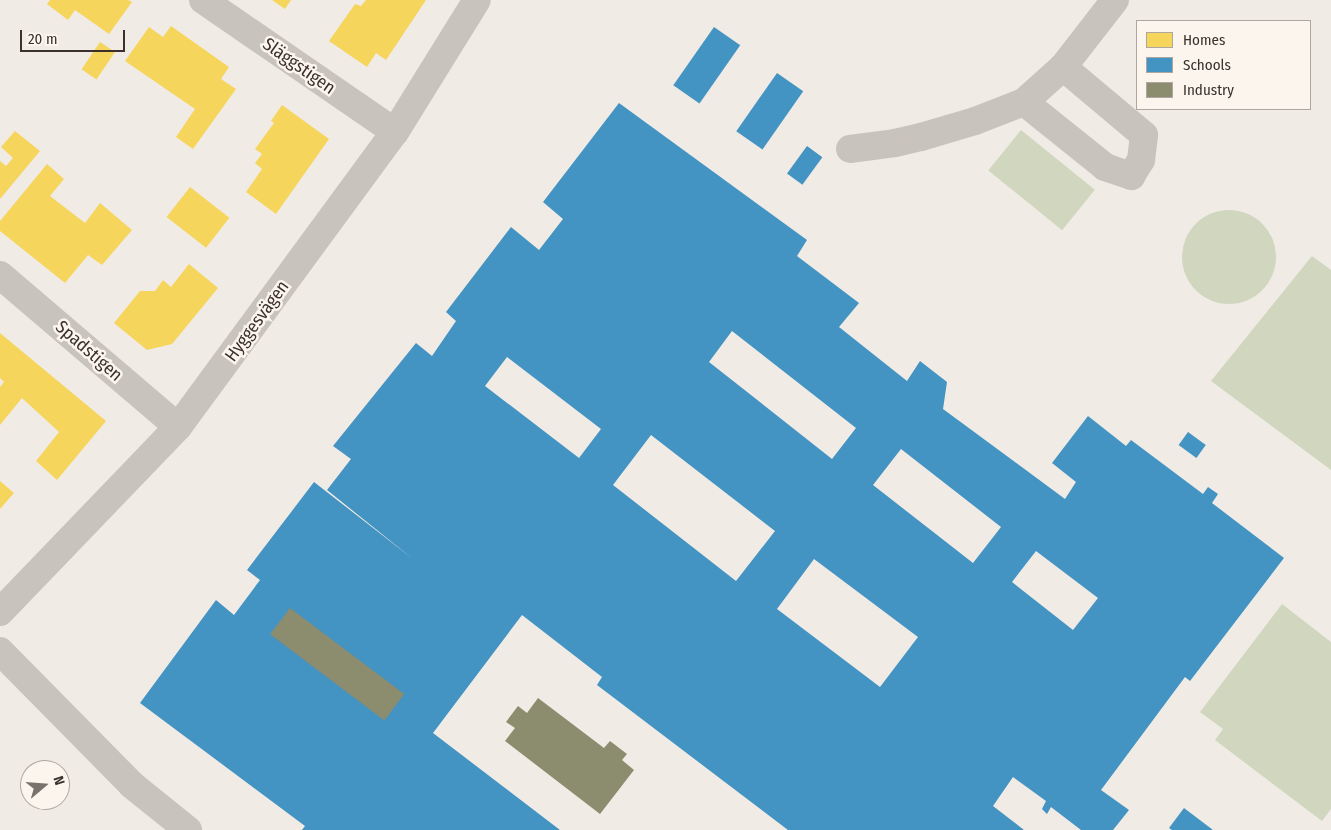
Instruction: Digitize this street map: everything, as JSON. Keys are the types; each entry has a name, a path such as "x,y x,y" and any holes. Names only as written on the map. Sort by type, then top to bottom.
{"street":[{"name":"Släggstigen","path":"203,0 395,132"},
{"name":"Hyggesvägen","path":"0,612 178,427 395,132 477,0"},
{"path":"850,149 895,143 921,137 975,121 1024,102 1063,67 1116,0"},
{"path":"1024,102 1105,167 1131,176 1141,160 1144,135 1063,67"},
{"name":"Spadstigen","path":"0,276 178,427"},
{"path":"0,651 132,784 188,830"}],"green space":[{"path":"1021,130 1095,190 1062,230 988,170"},
{"path":"1220,210 1238,210 1263,223 1273,239 1276,257 1273,275 1263,291 1238,304 1220,304 1195,291 1182,266 1182,248 1195,223"},
{"path":"1312,256 1331,270 1331,470 1211,381"},
{"path":"1282,604 1331,642 1331,809 1322,821 1215,740 1223,729 1200,712"}],"building: Homes":[{"path":"50,0 128,0 132,2 109,34 75,10 68,20 47,4"},
{"path":"272,0 291,0 285,9"},
{"path":"366,0 426,0 386,60 376,53 367,67 329,41 355,4 361,6"},
{"path":"171,26 229,67 221,79 236,89 193,149 176,137 195,109 125,61 149,27 163,37"},
{"path":"100,42 115,52 96,79 82,69"},
{"path":"282,105 329,139 276,214 246,192 262,169 255,163 262,154 255,149 274,123 271,121"},
{"path":"15,131 40,151 0,199 0,161 6,166 13,158 1,147"},
{"path":"47,164 64,179 50,196 85,223 100,203 132,230 102,265 88,255 65,283 0,231 0,221"},
{"path":"190,187 229,218 206,248 167,217"},
{"path":"189,264 218,288 172,344 147,350 114,323 140,291 155,291 163,280 171,287"},
{"path":"0,333 106,421 57,480 36,461 59,432 22,398 0,425 0,387 4,382 0,378"},
{"path":"0,481 14,493 0,509"}],"building: Schools":[{"path":"714,27 740,45 699,104 673,85"},
{"path":"777,73 803,91 762,150 736,131"},
{"path":"619,103 807,240 797,256 859,303 839,327 907,381 920,361 947,382 943,409 1065,499 1076,482 1052,463 1088,416 1126,446 1131,440 1203,494 1208,487 1218,494 1212,503 1284,558 1190,681 1185,677 1101,790 1129,810 1113,830 1081,830 1051,807 1047,814 1042,809 1046,801 1013,777 993,806 1024,830 788,830 597,685 602,677 522,615 433,733 560,830 302,830 305,826 140,703 216,600 234,615 260,580 247,570 314,482 413,559 327,490 351,459 333,446 416,343 432,356 456,321 446,312 511,227 539,250 563,219 543,202","holes":["732,331 856,428 832,459 709,362","507,357 601,429 579,458 485,386","651,435 775,531 736,581 613,485","901,449 1001,527 973,563 873,485","1036,551 1098,598 1073,630 1012,582","814,559 918,637 880,687 777,609"]},
{"path":"807,146 822,157 802,185 787,174"},
{"path":"1188,432 1206,445 1196,458 1179,445"},
{"path":"1184,808 1213,830 1172,830 1169,828"}],"building: Industry":[{"path":"290,608 404,694 384,720 270,634"},
{"path":"538,698 604,748 610,741 627,754 622,760 634,770 600,814 505,741 515,728 506,722 518,706 527,713"}]}
